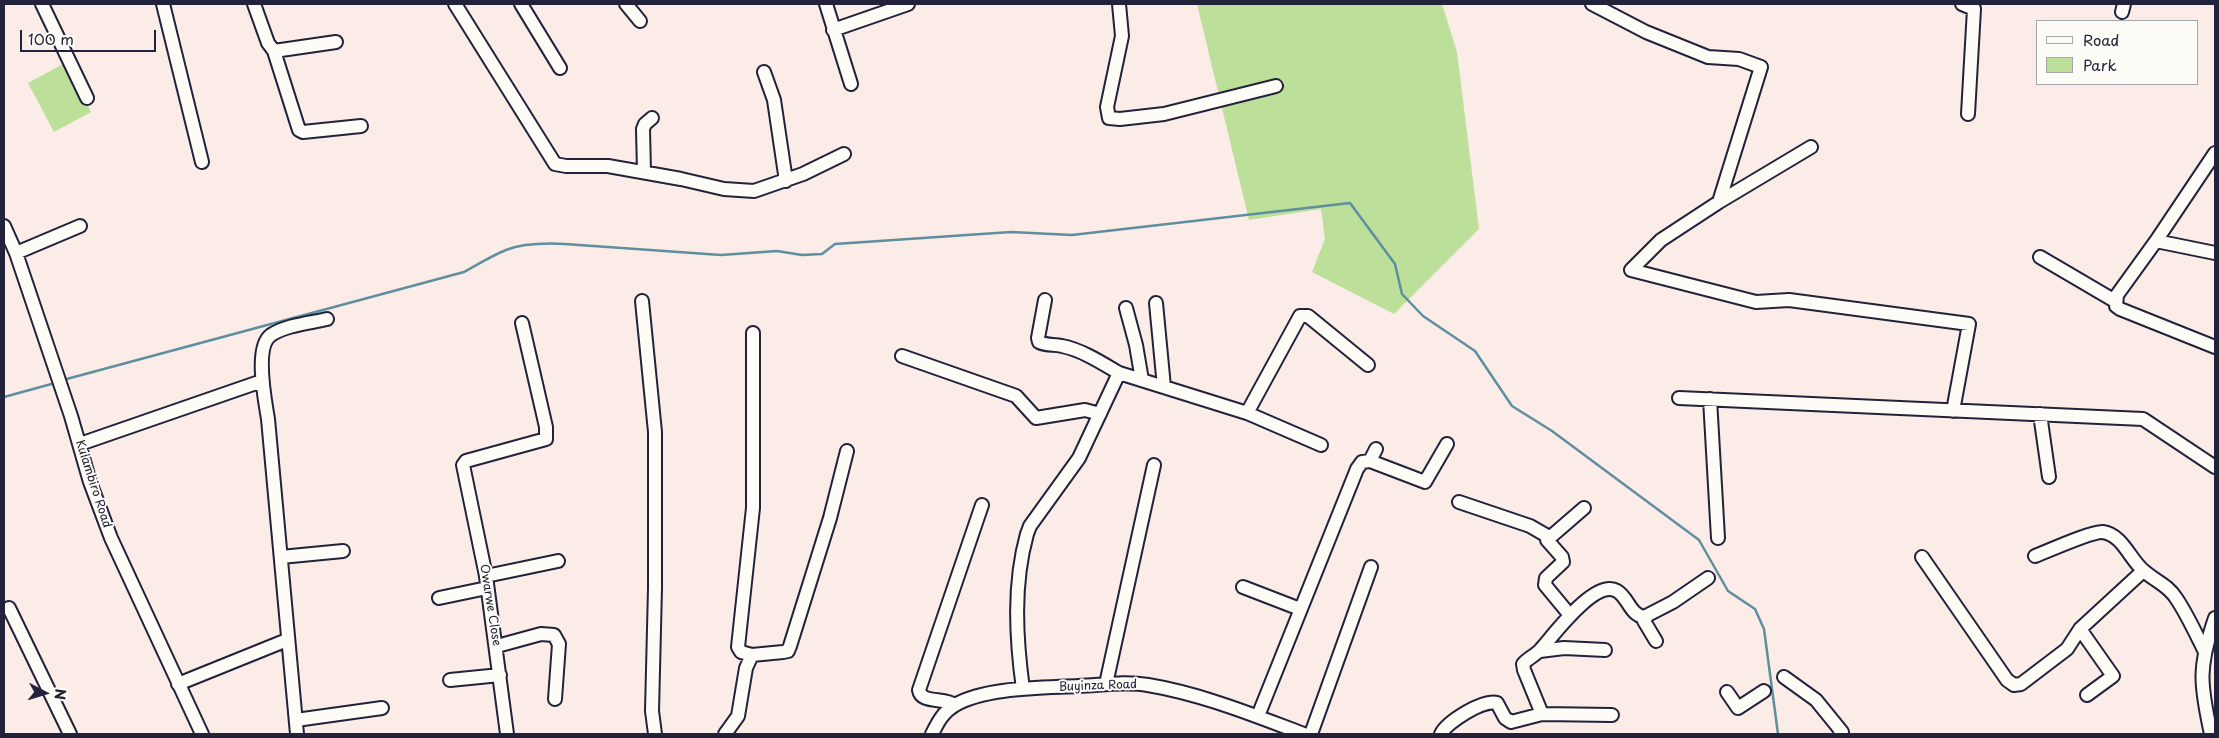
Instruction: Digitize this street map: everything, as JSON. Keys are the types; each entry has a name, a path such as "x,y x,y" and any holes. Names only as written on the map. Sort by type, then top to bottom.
{"street":[{"path":"42,4 87,98"},
{"path":"163,4 202,162"},
{"path":"254,4 268,43 274,51 299,130 303,132 361,126"},
{"path":"455,4 555,164 566,166 608,166 738,191 754,191 786,181 844,154"},
{"path":"521,4 560,68"},
{"path":"626,4 640,21"},
{"path":"826,4 851,84"},
{"path":"833,30 908,4"},
{"path":"1119,4 1123,30 1107,107 1109,118 1120,119 1164,114 1276,86"},
{"path":"1592,4 1646,32 1702,55 1714,58 1738,59 1762,67 1719,202"},
{"path":"1962,4 1974,9 1968,114"},
{"path":"274,51 336,42"},
{"path":"764,72 774,100 786,181"},
{"path":"644,172 643,128 652,118"},
{"path":"1811,147 1719,202 1661,240 1631,270 1756,302 1789,300 1969,324 1953,411"},
{"path":"2215,153 2117,295 2115,301 2116,306 2120,309 2215,347"},
{"name":"Kulambiro Road","path":"4,226 16,253 80,444 90,482 111,538 202,734"},
{"path":"16,253 80,226"},
{"path":"2156,241 2215,253"},
{"path":"2040,257 2115,301"},
{"path":"1045,300 1038,338 1039,342 1047,346 1062,346 1097,360 1130,377 1247,413 1322,445"},
{"path":"642,301 655,432 655,578 652,711 655,734"},
{"path":"1156,303 1164,387"},
{"path":"1022,689 1017,648 1017,615 1020,578 1027,534 1030,526 1071,472 1088,442 1100,414 1139,366 1126,308"},
{"path":"1247,413 1300,316 1308,316 1368,365"},
{"path":"297,734 268,419 262,381 263,347 269,336 278,331 327,318"},
{"name":"Owarwe Close","path":"507,734 497,646 487,582 463,465 466,461 546,439 546,427 522,323"},
{"path":"752,332 753,508 738,647 742,652 752,655 788,651 830,518 847,450"},
{"path":"902,356 1016,396 1036,418 1085,410 1100,414"},
{"path":"80,444 262,381"},
{"path":"1679,398 2143,419 2215,466"},
{"path":"1710,399 1718,538"},
{"path":"2040,414 2050,477"},
{"path":"1258,716 1353,474 1362,462 1373,455 1425,482 1448,444"},
{"path":"1106,684 1154,465"},
{"path":"1459,502 1530,526 1549,537"},
{"path":"955,705 946,700 924,698 920,695 919,690 982,505"},
{"path":"1569,614 1545,585 1546,578 1563,562 1562,557 1548,543 1549,537 1584,508"},
{"path":"2035,556 2102,532 2111,535 2122,544 2143,571 2169,588 2177,599 2205,652"},
{"path":"281,557 343,550"},
{"path":"1922,557 2007,680 2014,685 2021,684 2029,679 2067,649 2080,629 2143,571"},
{"path":"439,598 558,561"},
{"path":"1311,734 1371,567"},
{"path":"1542,714 1523,666 1524,662 1540,651 1569,614 1600,592 1611,589 1619,592 1639,616 1647,616 1673,602 1708,578"},
{"path":"1243,587 1300,609"},
{"path":"9,608 70,734"},
{"path":"1647,616 1644,621 1656,641"},
{"path":"2212,727 2201,683 2205,652 2215,618"},
{"path":"2080,629 2113,676 2086,695"},
{"path":"497,646 541,634 554,635 559,644 555,699"},
{"path":"178,684 287,640"},
{"path":"1540,651 1564,648 1605,650"},
{"path":"726,734 738,716 746,668 752,655"},
{"path":"450,680 500,675"},
{"path":"1784,676 1816,700 1842,732 1840,734"},
{"name":"Buyinza Road","path":"932,734 940,717 965,700 1022,689 1106,684 1148,685 1211,700 1304,734"},
{"path":"1727,692 1738,708 1764,691"},
{"path":"1441,734 1449,723 1482,704 1491,702 1497,703 1505,718 1511,722 1542,714 1612,715"},
{"path":"296,720 382,708"}],"green space":[{"path":"1197,4 1442,4 1457,52 1479,229 1394,314 1312,272 1325,239 1321,209 1249,220"},
{"path":"65,63 91,112 54,132 28,83"}],"waterway":[{"path":"63,380 464,272 500,252 528,245 565,244 721,255 777,251 802,255 822,254 835,244 1011,232 1072,235 1350,203 1395,264 1402,294 1423,316 1475,351 1512,406 1552,431 1699,540 1728,591 1755,609 1764,629 1778,734"},
{"path":"4,397 55,383"}]}
